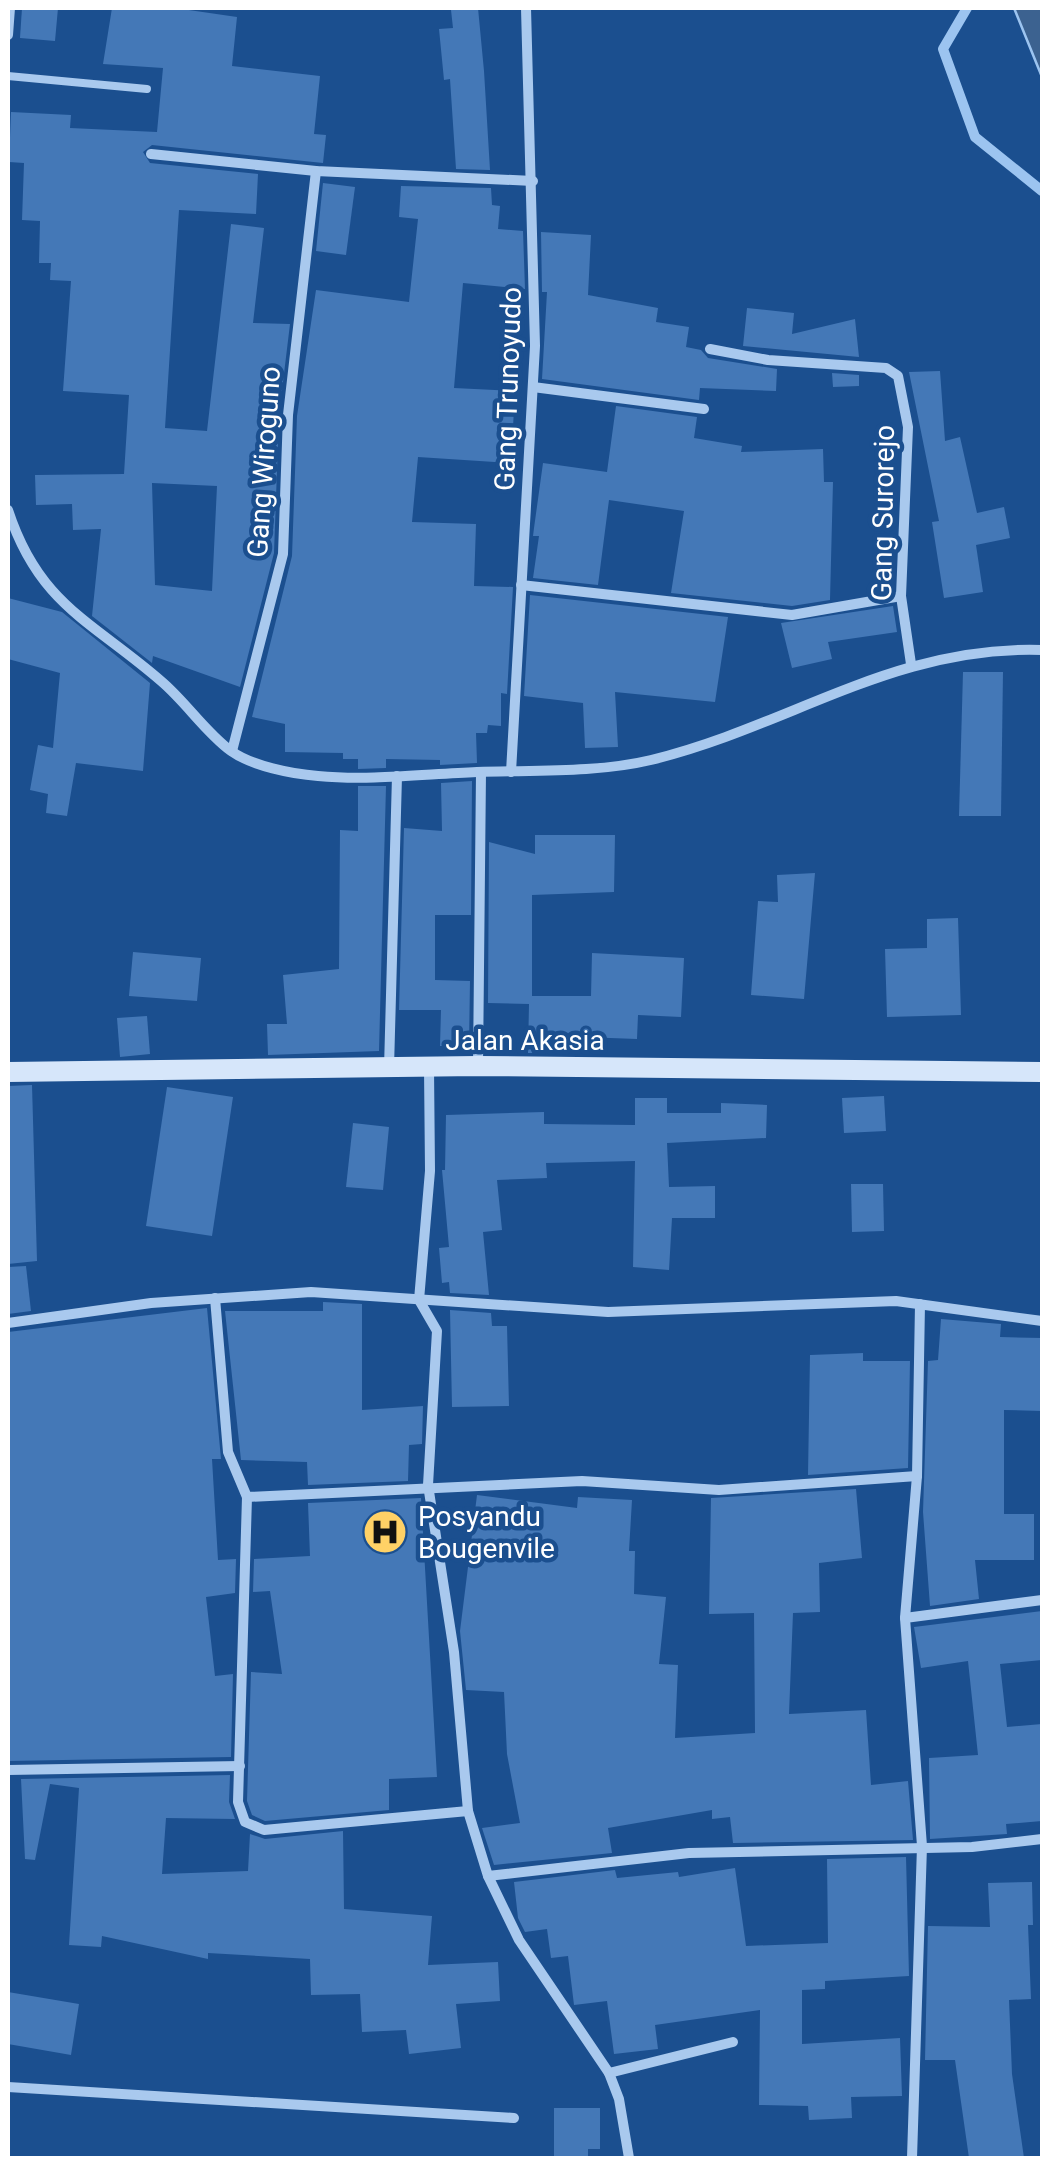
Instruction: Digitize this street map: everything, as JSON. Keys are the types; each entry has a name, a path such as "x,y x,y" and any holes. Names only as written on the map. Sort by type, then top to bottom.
{"street":[{"path":"8,35 10,8"},
{"name":"Gang Trunoyudo","path":"511,772 533,386 533,181 526,8"},
{"path":"151,154 316,172 533,181"},
{"name":"Gang Wiroguno","path":"232,751 282,554 288,415 316,172"},
{"name":"Gang Surorejo","path":"710,349 768,360 886,368 898,376 908,427 901,596 911,664"},
{"path":"533,386 704,410"},
{"path":"8,510 13,544 63,606 162,681 232,751 259,763 316,776 511,772 649,761 757,726 911,664 994,649 1042,650"},
{"path":"521,585 792,614 901,596"},
{"path":"478,1066 482,772"},
{"path":"390,1068 397,776"},
{"name":"Jalan Akasia","path":"8,1072 478,1066 1042,1072"},
{"path":"429,1068 430,1171 419,1300 437,1332 428,1486 454,1652 468,1811 488,1876 520,1940 608,2073 619,2099 629,2158"},
{"path":"8,1323 216,1298 311,1292 608,1312 920,1304 1042,1322"},
{"path":"216,1298 228,1452 247,1497 241,1814 253,1828 468,1811"},
{"path":"912,2158 922,1846 905,1618 916,1476 920,1304"},
{"path":"247,1497 582,1481 719,1490 916,1476"},
{"path":"905,1618 1042,1600"},
{"path":"8,1770 240,1766"},
{"path":"488,1876 689,1853 972,1847 1042,1839"},
{"path":"608,2073 732,2042"},
{"path":"8,2087 514,2118"}],"lane":[{"path":"8,76 147,89"}],"water":[{"path":"1014,8 1042,8 1042,77"}],"building":[{"path":"22,8 58,8 55,41 20,38"},
{"path":"112,8 175,8 237,17 232,66 320,76 314,134 326,135 323,163 152,145 143,152 150,163 258,174 256,214 179,210 165,428 207,431 231,224 264,228 253,323 290,324 279,415 274,553 240,687 153,656 152,663 92,616 101,529 73,530 72,504 36,505 35,475 124,474 129,395 63,391 71,281 50,280 51,263 39,263 40,221 22,220 24,163 9,162 11,112 71,115 70,128 157,132 163,68 103,64","holes":["152,483 217,486 212,591 155,585"]},
{"path":"478,8 490,170 456,169 450,79 444,80 439,29 453,28 451,10"},
{"path":"323,183 355,187 346,255 316,251"},
{"path":"401,186 491,188 492,205 500,206 498,229 523,231 525,289 463,283 454,388 515,391 511,463 418,457 412,522 476,524 474,586 513,587 507,694 501,693 501,726 488,725 487,733 476,733 477,763 440,765 440,760 386,759 386,768 358,769 358,759 343,759 343,753 285,752 285,724 252,717 292,556 297,416 316,290 409,302 418,219 399,217"},
{"path":"541,232 591,235 588,295 658,308 656,322 689,327 686,347 701,350 708,358 777,369 776,391 700,388 699,400 542,379 547,292 542,292"},
{"path":"747,308 794,313 792,334 855,319 859,357 743,346"},
{"path":"940,371 945,441 960,437 977,513 1004,507 1010,538 976,545 983,592 944,598 932,522 939,521 909,372"},
{"path":"832,373 859,375 859,386 833,387"},
{"path":"616,406 697,417 694,438 742,446 741,452 823,449 824,482 833,482 830,600 792,606 671,593 684,511 609,500 598,585 533,578 539,536 533,536 543,463 607,472"},
{"path":"530,595 728,617 715,702 615,692 618,747 585,748 583,703 524,696"},
{"path":"8,598 62,612 150,683 143,771 76,763 67,816 46,813 48,794 30,790 38,745 53,748 60,673 8,659"},
{"path":"893,606 897,632 828,642 832,659 792,668 781,623"},
{"path":"963,672 1003,672 1001,816 959,816"},
{"path":"472,781 471,915 435,915 435,980 470,981 469,1046 440,1046 441,1010 399,1010 404,828 442,831 441,783"},
{"path":"358,786 386,786 379,1051 268,1055 267,1024 287,1024 283,975 339,969 340,830 358,831"},
{"path":"535,835 615,835 614,892 532,895 532,996 591,996 592,953 684,958 681,1017 638,1015 637,1039 557,1036 557,1053 528,1053 529,1004 488,1003 489,842 535,854"},
{"path":"815,873 804,999 751,995 758,901 778,902 777,875"},
{"path":"958,918 961,1015 887,1017 885,949 927,948 927,919"},
{"path":"133,952 201,958 197,1001 129,996"},
{"path":"147,1016 150,1054 120,1057 117,1018"},
{"path":"32,1085 37,1261 8,1264 8,1086"},
{"path":"167,1087 233,1097 212,1236 146,1226"},
{"path":"884,1096 886,1131 844,1133 842,1098"},
{"path":"635,1098 667,1098 667,1113 721,1113 721,1103 767,1105 766,1138 667,1143 669,1187 715,1186 715,1218 672,1218 669,1270 633,1267 635,1161 546,1163 547,1178 497,1180 502,1230 483,1232 489,1295 450,1293 449,1282 442,1283 439,1248 449,1247 442,1170 446,1115 544,1112 544,1124 635,1125"},
{"path":"353,1123 389,1127 383,1190 346,1187"},
{"path":"851,1184 883,1184 884,1231 852,1232"},
{"path":"26,1266 31,1311 8,1314 8,1267"},
{"path":"323,1302 362,1304 362,1410 423,1406 422,1444 409,1445 408,1481 308,1485 307,1462 241,1460 225,1311 323,1311"},
{"path":"207,1308 221,1459 212,1459 218,1560 236,1559 235,1593 206,1597 215,1676 233,1674 231,1757 8,1761 8,1332"},
{"path":"450,1310 491,1313 492,1326 507,1326 509,1406 452,1407"},
{"path":"941,1319 1001,1324 1000,1337 1042,1338 1042,1411 1004,1410 1004,1514 1034,1514 1034,1560 975,1560 979,1599 930,1606 923,1512 928,1361 938,1360"},
{"path":"863,1353 863,1361 910,1361 908,1468 808,1475 810,1355"},
{"path":"856,1489 862,1558 819,1563 820,1612 793,1613 789,1714 866,1710 871,1785 908,1781 913,1840 733,1843 730,1817 712,1819 712,1810 608,1828 612,1853 494,1865 482,1828 520,1823 507,1754 504,1692 466,1690 460,1631 477,1495 577,1508 578,1497 632,1500 629,1551 635,1551 634,1594 666,1597 659,1664 678,1665 675,1738 755,1733 754,1613 709,1614 711,1498"},
{"path":"421,1498 437,1777 389,1779 389,1810 265,1821 252,1815 247,1801 251,1672 282,1674 270,1591 253,1592 254,1559 310,1556 308,1503"},
{"path":"1042,1611 1042,1660 1000,1664 1007,1727 1042,1724 1042,1821 1006,1824 1007,1834 930,1839 929,1758 978,1755 968,1661 921,1668 914,1627"},
{"path":"230,1775 229,1802 235,1819 166,1818 162,1874 248,1871 250,1834 265,1839 343,1831 344,1909 432,1916 428,1965 498,1962 500,2001 456,2004 461,2048 409,2054 406,2030 362,2032 360,1994 311,1995 310,1959 208,1953 208,1959 102,1936 101,1947 69,1945 79,1788 50,1784 35,1860 25,1859 21,1779"},
{"path":"906,1857 909,1976 825,1981 825,1989 802,1990 802,2044 900,2038 902,2096 851,2097 852,2118 809,2120 808,2106 759,2105 760,2010 655,2025 658,2049 614,2054 607,2001 574,2005 568,1956 551,1958 547,1929 525,1932 518,1918 514,1882 615,1870 617,1878 678,1872 679,1877 735,1868 746,1946 828,1943 827,1859"},
{"path":"1032,1882 1033,1925 1028,1925 1031,1999 1009,2000 1012,2074 1024,2158 969,2158 955,2060 925,2060 928,1926 990,1927 988,1883"},
{"path":"8,1992 79,2004 71,2055 8,2044"},
{"path":"554,2108 600,2108 600,2149 588,2149 588,2158 554,2158"}],"waterway":[{"path":"967,8 943,49 975,137 1042,191"}],"place":[{"name":"Posyandu Bougenvile","path":"385,1532"}]}
